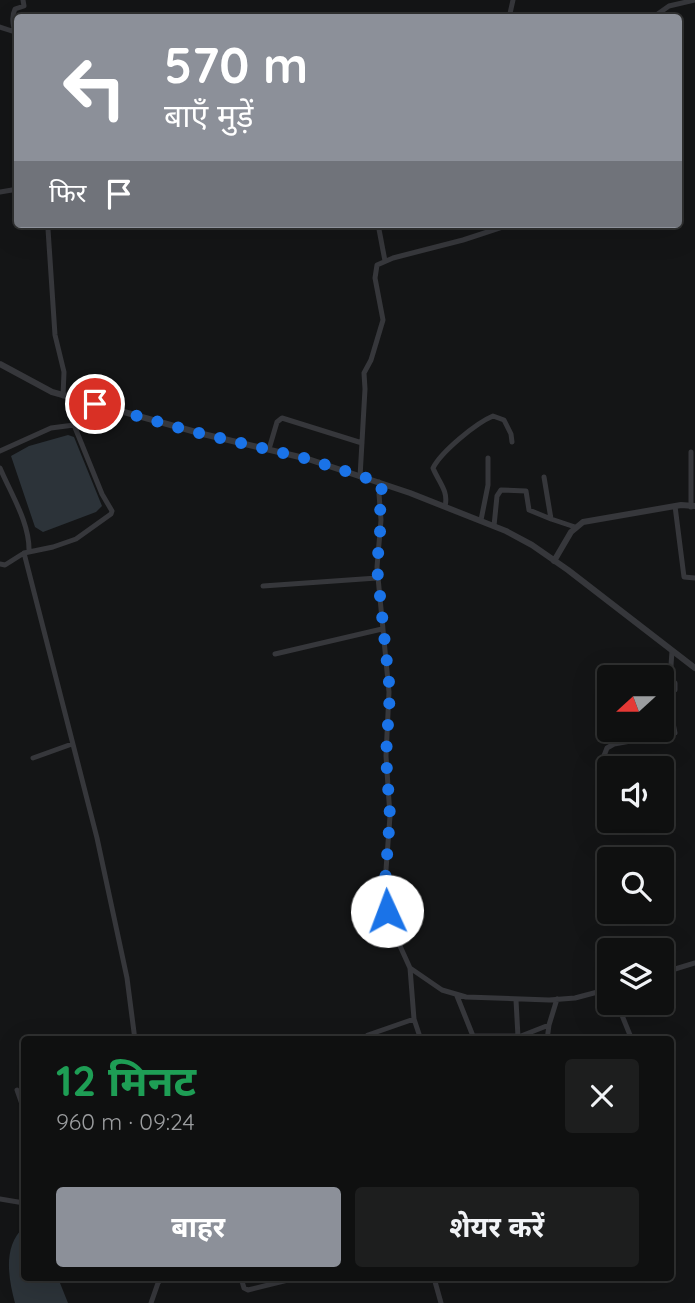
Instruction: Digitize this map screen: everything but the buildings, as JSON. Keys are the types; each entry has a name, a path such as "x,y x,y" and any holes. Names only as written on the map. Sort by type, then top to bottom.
{"street":[{"path":"14,20 13,13 15,9 24,6 23,0"},
{"path":"658,14 669,6 695,0"},
{"path":"47,228 55,335 64,372 63,396"},
{"path":"379,228 385,261"},
{"path":"360,477 364,373 371,360 383,320 375,271 377,265 500,228"},
{"path":"0,364 43,389 63,396 308,459 481,520 522,539 554,561 695,668"},
{"path":"445,506 447,501 443,486 433,468 444,454 477,424 494,416 504,420 512,442"},
{"path":"269,449 277,422 282,418 362,443"},
{"path":"0,451 51,428 74,425 102,494 112,511 66,544 26,552 4,565 0,564"},
{"path":"554,561 575,527 590,520 675,506 693,506 691,452"},
{"path":"481,520 488,485 488,458"},
{"path":"0,468 29,541 26,552 72,744 84,783 124,966 134,1036"},
{"path":"544,477 551,519"},
{"path":"379,482 382,488 379,494 381,520 377,578 390,692 386,756 390,816 386,906 410,968 414,1019 420,1036"},
{"path":"494,526 498,493 503,490 527,491 529,510 575,527"},
{"path":"675,506 684,577 695,578"},
{"path":"263,586 377,578"},
{"path":"275,654 382,629"},
{"path":"605,756 607,748 614,744 675,733 667,693 676,688 675,683 670,680 673,651"},
{"path":"33,758 72,744"},
{"path":"674,969 695,963"},
{"path":"410,968 442,990 457,996 516,1000 557,999 597,992"},
{"path":"457,996 473,1036"},
{"path":"548,1036 557,999"},
{"path":"516,1000 518,1036"},
{"path":"622,1015 630,1036"},
{"path":"367,1036 414,1019"},
{"path":"521,1036 549,1025"},
{"path":"17,1090 21,1101"},
{"path":"1,1199 21,1202"},
{"path":"154,1281 157,1286"},
{"path":"151,1303 160,1281"},
{"path":"243,1281 244,1288 248,1290 284,1281"},
{"path":"435,1281 441,1303"}],"shaded area":[{"path":"68,435 74,437 102,506 96,512 43,532 35,527 11,456 29,446"},
{"path":"21,1230 21,1281 59,1281 68,1303 15,1303 9,1262 17,1235"}],"route":[{"path":"95,404 187,430 308,459 379,482 382,488 379,494 381,520 377,578 390,692 386,756 390,816 385,883 387,911"}]}
